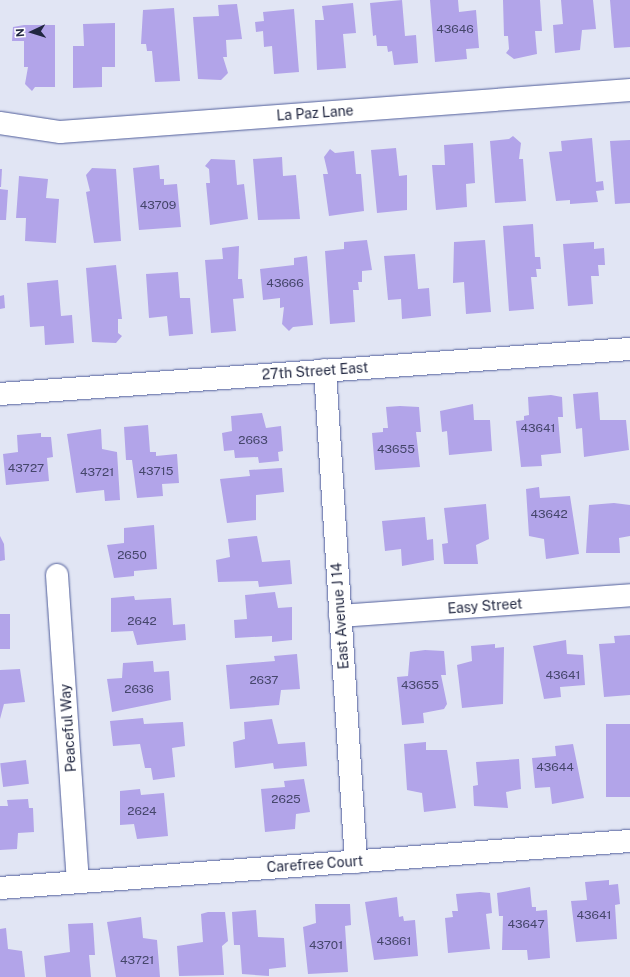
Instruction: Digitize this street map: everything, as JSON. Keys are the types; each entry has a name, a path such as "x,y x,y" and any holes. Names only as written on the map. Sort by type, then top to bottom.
{"street":[{"name":"La Paz Lane","path":"0,123 60,132 630,90"},
{"name":"27th Street East","path":"0,394 630,348"},
{"name":"East Avenue J 14","path":"325,370 356,862"},
{"name":"Peaceful Way","path":"57,575 78,881"},
{"name":"Easy Street","path":"340,616 630,595"},
{"name":"Carefree Court","path":"0,888 630,841"}],"building":[{"path":"402,0 405,36 416,35 418,63 394,65 392,51 388,52 387,46 377,46 376,35 373,36 370,3"},
{"path":"430,0 458,0 459,12 476,10 479,48 466,49 467,59 435,62"},
{"path":"503,0 540,0 542,31 535,31 537,54 514,59 506,53 509,49 508,36 504,36"},
{"path":"561,0 593,0 596,29 582,30 580,50 555,53 553,25 563,24"},
{"path":"610,0 630,0 630,47 614,48"},
{"path":"353,3 356,33 343,34 346,68 317,70 315,20 324,20 322,6"},
{"path":"237,4 242,39 226,40 227,57 223,57 228,73 221,80 198,79 193,17 219,16 218,5"},
{"path":"174,8 180,81 155,82 152,51 147,51 146,44 141,44 143,10"},
{"path":"294,9 299,72 274,74 272,46 264,47 263,31 256,32 255,22 264,21 263,12"},
{"path":"115,23 115,67 102,67 102,87 73,88 73,46 84,46 83,24"},
{"path":"24,25 55,25 55,87 35,87 32,91 25,84 28,67 24,67 24,41 12,41 13,27"},
{"path":"513,136 521,143 519,159 523,159 526,201 495,203 490,141 509,139"},
{"path":"592,138 596,182 603,181 604,190 596,191 598,202 570,204 570,200 556,201 549,152 562,151 561,141"},
{"path":"630,140 630,203 615,204 610,141"},
{"path":"473,143 475,183 466,184 467,207 436,210 432,165 445,165 444,145"},
{"path":"396,148 399,176 407,175 407,210 377,213 371,150"},
{"path":"330,149 335,153 354,151 356,174 361,174 364,211 329,216 323,174 328,174 324,157"},
{"path":"282,157 283,176 296,175 300,219 258,220 253,159"},
{"path":"211,159 235,160 237,185 244,184 248,219 210,225 206,183 210,183 209,169 205,166"},
{"path":"159,165 160,179 164,179 164,185 177,184 181,227 139,230 133,168"},
{"path":"92,168 116,169 121,241 94,243 86,192 90,191 86,175"},
{"path":"0,169 2,169 1,187 0,187"},
{"path":"19,176 48,179 46,198 59,199 56,243 25,241 26,218 16,218"},
{"path":"0,189 8,190 6,220 0,220"},
{"path":"533,224 535,257 540,257 541,269 536,269 537,277 531,277 534,309 509,311 503,226"},
{"path":"367,240 372,270 362,271 362,282 358,282 359,290 353,290 355,322 330,324 325,251 344,249 344,242"},
{"path":"485,240 491,312 466,314 464,282 453,283 454,242"},
{"path":"594,242 594,249 604,248 605,265 598,265 599,276 591,276 593,304 568,306 563,244"},
{"path":"239,246 238,279 242,279 244,298 233,299 236,331 211,333 205,260 223,259 222,248"},
{"path":"415,254 418,289 429,288 431,316 402,319 401,299 388,300 384,256"},
{"path":"307,256 313,325 293,327 289,331 282,324 284,307 280,308 280,298 263,300 260,269 294,265 294,258"},
{"path":"116,265 122,319 118,319 118,333 122,336 116,343 92,342 86,268"},
{"path":"178,272 180,298 190,298 193,334 169,336 167,316 149,318 146,274"},
{"path":"58,280 61,316 72,315 74,343 45,345 44,326 30,327 27,283"},
{"path":"4,295 5,308 0,309 0,296"},
{"path":"598,392 600,420 626,420 629,450 584,457 582,428 576,429 573,394"},
{"path":"551,395 562,397 563,417 558,417 561,453 541,455 542,466 521,467 516,421 524,420 524,416 529,415 528,397"},
{"path":"473,404 474,420 490,420 492,451 449,455 447,431 442,432 440,411"},
{"path":"386,407 419,407 421,432 416,432 420,467 375,470 372,433 383,432 383,428 388,428"},
{"path":"262,413 266,428 281,426 283,451 278,452 279,461 259,463 258,457 235,458 234,450 224,451 222,433 232,431 231,416"},
{"path":"148,425 150,452 156,452 156,456 177,454 179,483 162,484 163,496 137,498 132,460 126,460 124,427"},
{"path":"101,429 102,449 117,452 120,500 105,501 104,490 76,493 67,434"},
{"path":"41,433 41,437 51,437 53,457 47,458 49,481 6,485 3,454 18,452 17,435"},
{"path":"282,468 284,492 256,495 256,520 227,523 220,479 250,476 249,470"},
{"path":"539,487 540,498 570,496 579,554 546,559 544,539 529,536 526,489"},
{"path":"614,503 630,505 630,536 619,538 620,553 586,553 589,505"},
{"path":"486,504 489,539 476,545 478,564 444,564 442,544 448,543 444,508"},
{"path":"425,517 427,540 433,539 434,560 402,566 401,549 385,551 382,521"},
{"path":"154,525 157,569 134,571 134,576 114,578 107,545 124,543 124,528"},
{"path":"0,536 4,544 5,560 0,561"},
{"path":"257,536 262,562 290,560 292,584 259,587 258,581 218,582 216,560 230,557 228,539"},
{"path":"275,592 278,608 292,607 292,640 272,642 272,636 235,638 234,620 247,619 245,595"},
{"path":"134,596 135,600 171,598 173,625 185,624 186,640 137,645 133,631 111,632 111,598"},
{"path":"0,614 10,614 10,649 0,649"},
{"path":"630,635 630,695 604,697 599,644 615,643 614,636"},
{"path":"566,640 567,654 583,655 585,685 560,687 561,697 544,699 533,646"},
{"path":"495,644 495,648 504,647 503,704 462,708 457,665 472,661 471,646"},
{"path":"425,650 444,651 446,675 441,675 447,704 444,709 423,713 424,723 402,725 397,677 408,676 410,652"},
{"path":"297,654 300,689 281,690 279,705 230,709 226,665 275,661 274,656"},
{"path":"153,661 154,672 169,671 171,700 112,712 107,679 122,678 123,663"},
{"path":"20,669 25,702 4,704 0,719 0,670"},
{"path":"143,718 144,724 183,722 185,746 172,748 175,777 153,780 151,768 145,768 140,744 113,746 110,721"},
{"path":"272,719 278,744 305,742 307,766 274,769 273,763 235,768 233,742 245,739 244,722"},
{"path":"606,724 630,724 630,797 606,797"},
{"path":"426,742 426,750 447,750 456,808 424,812 422,793 407,790 404,744"},
{"path":"573,744 584,798 552,804 550,787 535,788 532,758 556,756 555,746"},
{"path":"519,759 521,789 506,792 508,808 474,806 473,786 478,785 476,762"},
{"path":"26,760 29,784 3,787 0,763"},
{"path":"304,779 310,812 296,814 295,829 265,832 261,789 285,787 284,781"},
{"path":"140,789 141,795 164,793 168,836 137,839 134,824 120,825 120,791"},
{"path":"28,799 29,808 33,808 34,832 18,833 17,849 0,850 0,806 8,806 7,800"},
{"path":"609,880 609,885 618,884 620,904 615,905 617,939 576,942 571,901 587,900 585,882"},
{"path":"530,887 532,907 536,907 536,911 547,910 550,958 528,960 527,950 502,950 503,916 499,916 497,893"},
{"path":"480,892 490,893 492,913 486,914 490,949 448,953 445,918 453,917 452,911 458,911 456,894"},
{"path":"397,897 399,917 403,916 404,921 415,920 418,956 374,960 365,902"},
{"path":"315,904 350,904 351,925 345,926 348,972 308,974 303,927 316,923"},
{"path":"256,910 258,937 284,938 286,967 269,969 269,976 242,974 240,945 234,945 232,912"},
{"path":"208,912 225,912 228,941 222,946 224,975 179,976 177,946 203,942 201,914"},
{"path":"141,917 143,938 157,940 160,977 116,977 107,922"},
{"path":"93,923 95,955 89,955 91,977 46,977 44,956 70,952 68,924"},
{"path":"6,928 8,949 22,951 25,977 0,977 0,929"}]}
